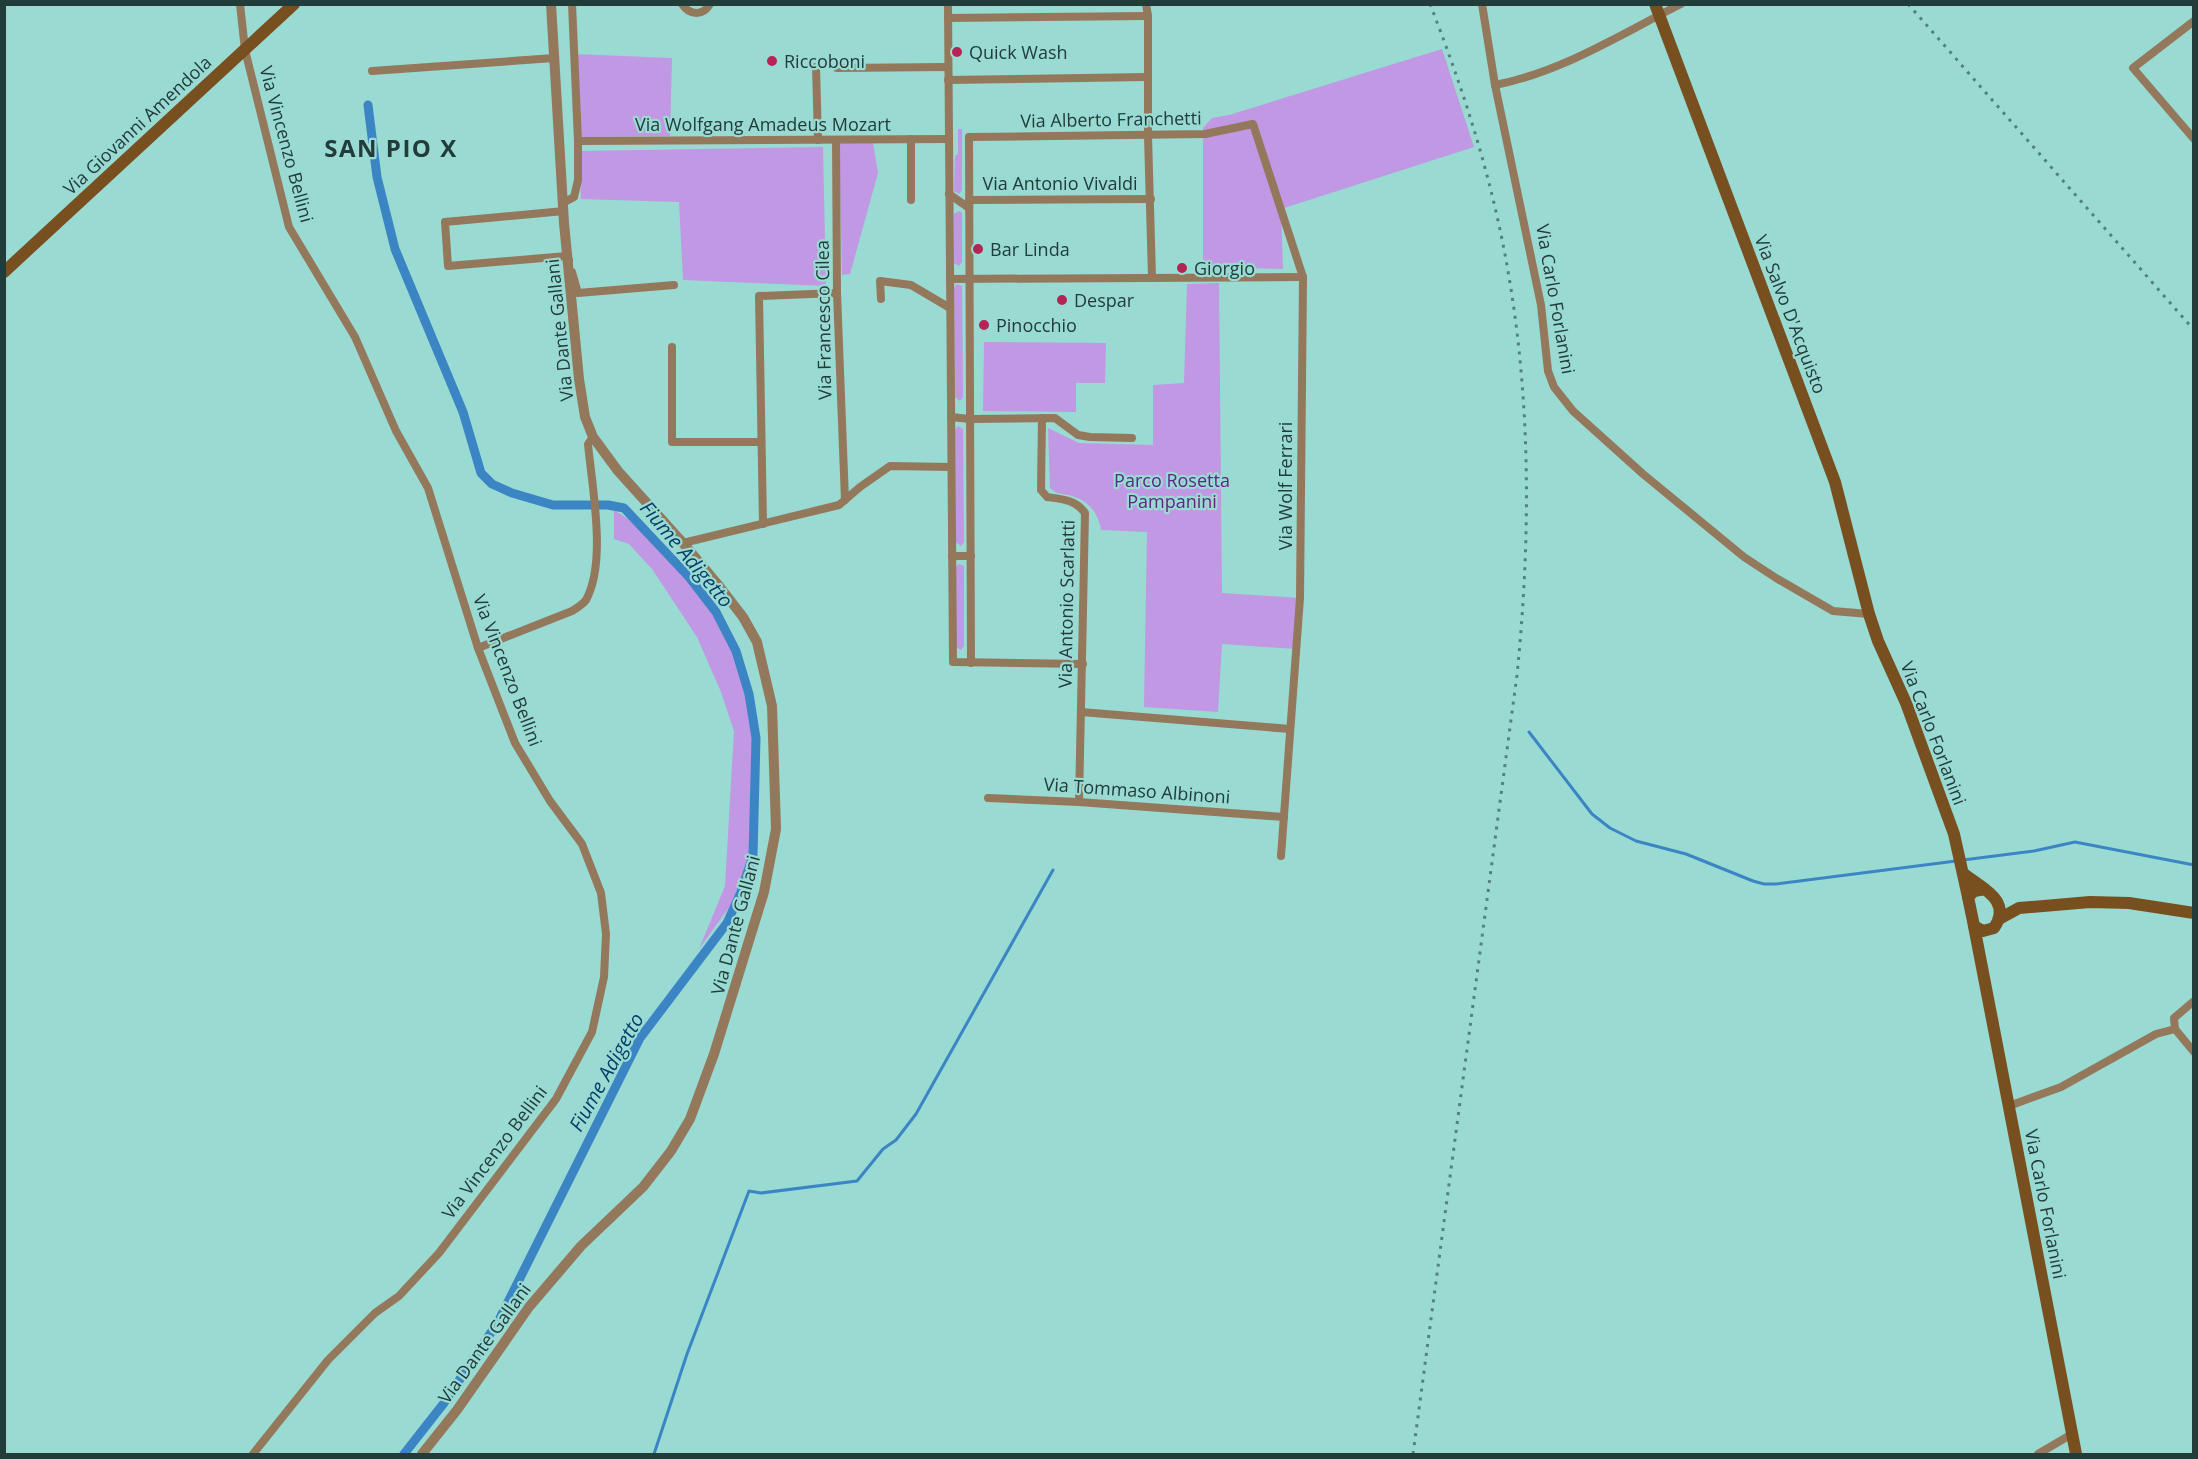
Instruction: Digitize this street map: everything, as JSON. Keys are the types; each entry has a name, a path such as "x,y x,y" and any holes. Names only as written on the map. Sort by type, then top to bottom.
{"main road":[{"name":"Via Giovanni Amendola","path":"4,272 294,4"},
{"name":"Via Salvo D'Acquisto","path":"1656,10 1835,482 1878,641"},
{"name":"Via Carlo Forlanini","path":"1878,641 1917,730 1961,863 1982,960 2076,1455"},
{"path":"1961,863 1990,893 2004,903 2019,908 2090,902 2129,903 2193,913"},
{"path":"1968,897 1974,891 1990,893"},
{"path":"1982,960 1996,924 1998,907 1990,893"},
{"path":"1974,926 1983,931 2019,908"}],"street":[{"name":"Via Vincenzo Bellini","path":"240,4 245,50 289,227 355,337 396,431 428,488 478,648 514,743 550,801 582,844 601,894 606,934 604,977 592,1032 556,1099 439,1253 399,1296 375,1313 328,1360 253,1455"},
{"name":"Via Dante Gallani","path":"422,1455 529,1307 581,1246 643,1188 671,1151 690,1119 714,1054 764,892 776,829 772,706 757,642 743,617 683,543 618,471 593,436 585,417 581,399 567,256 551,4"},
{"path":"572,4 578,141 578,180 574,197 564,207 445,222 448,266 567,256 578,293 674,285"},
{"path":"682,4 687,10 696,14 706,10 710,4"},
{"path":"948,4 953,662 1083,664"},
{"path":"1146,4 1152,277"},
{"name":"Via Carlo Forlanini","path":"1482,4 1495,85 1541,305 1548,371 1550,380 1560,396 1573,411 1643,474 1744,557 1833,611 1869,614"},
{"path":"1495,85 1545,72 1656,10 1681,4"},
{"path":"948,18 1148,16"},
{"path":"2193,21 2133,68 2193,139"},
{"path":"372,71 554,58"},
{"path":"816,67 818,140"},
{"path":"837,68 948,67"},
{"path":"948,80 1148,77"},
{"name":"Via Alberto Franchetti","path":"969,204 969,137 1204,135 1252,124"},
{"name":"Via Wolf Ferrari","path":"1252,124 1303,277 1300,598 1281,856"},
{"path":"910,139 911,200"},
{"name":"Via Wolfgang Amadeus Mozart","path":"578,141 949,139"},
{"name":"Via Francesco Cilea","path":"836,140 837,293 845,500"},
{"path":"949,194 969,204 971,663"},
{"name":"Via Antonio Vivaldi","path":"969,204 1151,199"},
{"path":"950,279 1303,277"},
{"path":"881,299 880,281 911,285 950,308"},
{"path":"763,524 759,296 837,293"},
{"path":"672,347 672,442 760,442"},
{"path":"951,417 970,419 1055,418 1078,435 1132,438"},
{"name":"Via Antonio Scarlatti","path":"1042,418 1041,490 1047,497 1069,501 1080,506 1085,513 1079,802"},
{"path":"478,648 572,611 585,602 592,583 597,557 588,444 593,436"},
{"path":"683,543 839,505 890,466 951,466"},
{"path":"952,556 971,556"},
{"name":"Via Antonio Scarlatti","path":"1081,712 1290,729"},
{"name":"Via Tommaso Albinoni","path":"988,798 1079,802 1284,817"},
{"path":"2193,1001 2174,1018 2175,1029 2193,1052"},
{"path":"2009,1106 2061,1087 2156,1034 2175,1029"},
{"path":"2038,1455 2072,1434"}],"green space":[{"path":"1442,49 1474,147 1281,209 1283,269 1203,267 1203,128 1212,118 1229,115"},
{"path":"574,54 672,58 670,136 578,137"},
{"path":"958,129 962,129 962,190 959,194 954,191"},
{"path":"839,143 873,143 878,173 850,274 842,275"},
{"path":"823,147 826,286 683,280 679,202 581,199 579,151"},
{"path":"959,211 962,213 962,262 959,266 954,263 954,214"},
{"name":"Parco Rosetta Pampanini","path":"1219,283 1222,593 1300,598 1296,649 1222,644 1218,712 1144,707 1147,532 1101,530 1095,513 1088,504 1050,488 1048,428 1079,443 1153,445 1153,385 1184,383 1187,284"},
{"path":"957,284 962,286 963,397 960,401 955,397 954,288"},
{"path":"984,342 1106,343 1105,383 1076,383 1076,412 983,411"},
{"path":"958,426 963,429 964,542 961,546 956,542 955,430"},
{"path":"614,510 630,520 693,581 719,620 741,662 751,688 756,736 754,836 750,872 743,888 699,949 725,886 734,731 721,692 697,637 652,569 629,544 614,539"},
{"path":"959,564 964,566 964,646 961,650 956,647 956,567"}],"waterway":[{"name":"Fiume Adigetto","path":"368,105 377,177 395,249 463,412 481,473 492,484 512,493 553,505 608,505 624,508 689,577 716,612 736,651 749,694 756,738 753,856 741,892 727,923 640,1038 498,1322 444,1403 404,1454"},
{"path":"1529,732 1592,814 1610,828 1636,841 1686,854 1753,881 1776,884 1956,861"},
{"path":"1963,860 2034,851 2075,842 2194,865"},
{"path":"654,1454 687,1354 749,1191 761,1193 857,1181 883,1149 896,1140 916,1114 1053,870"}],"railway":[{"path":"1413,1454 1517,675 1522,615 1526,496 1522,376 1506,258 1473,125 1430,4"},
{"path":"1908,4 2194,330"}],"place":[{"name":"Quick Wash","path":"957,52"},
{"name":"Riccoboni","path":"772,61"},
{"name":"Bar Linda","path":"978,249"},
{"name":"Giorgio","path":"1182,268"},
{"name":"Despar","path":"1062,300"},
{"name":"Pinocchio","path":"984,325"}],"district":[{"name":"SAN PIO X","path":"391,147"}]}
